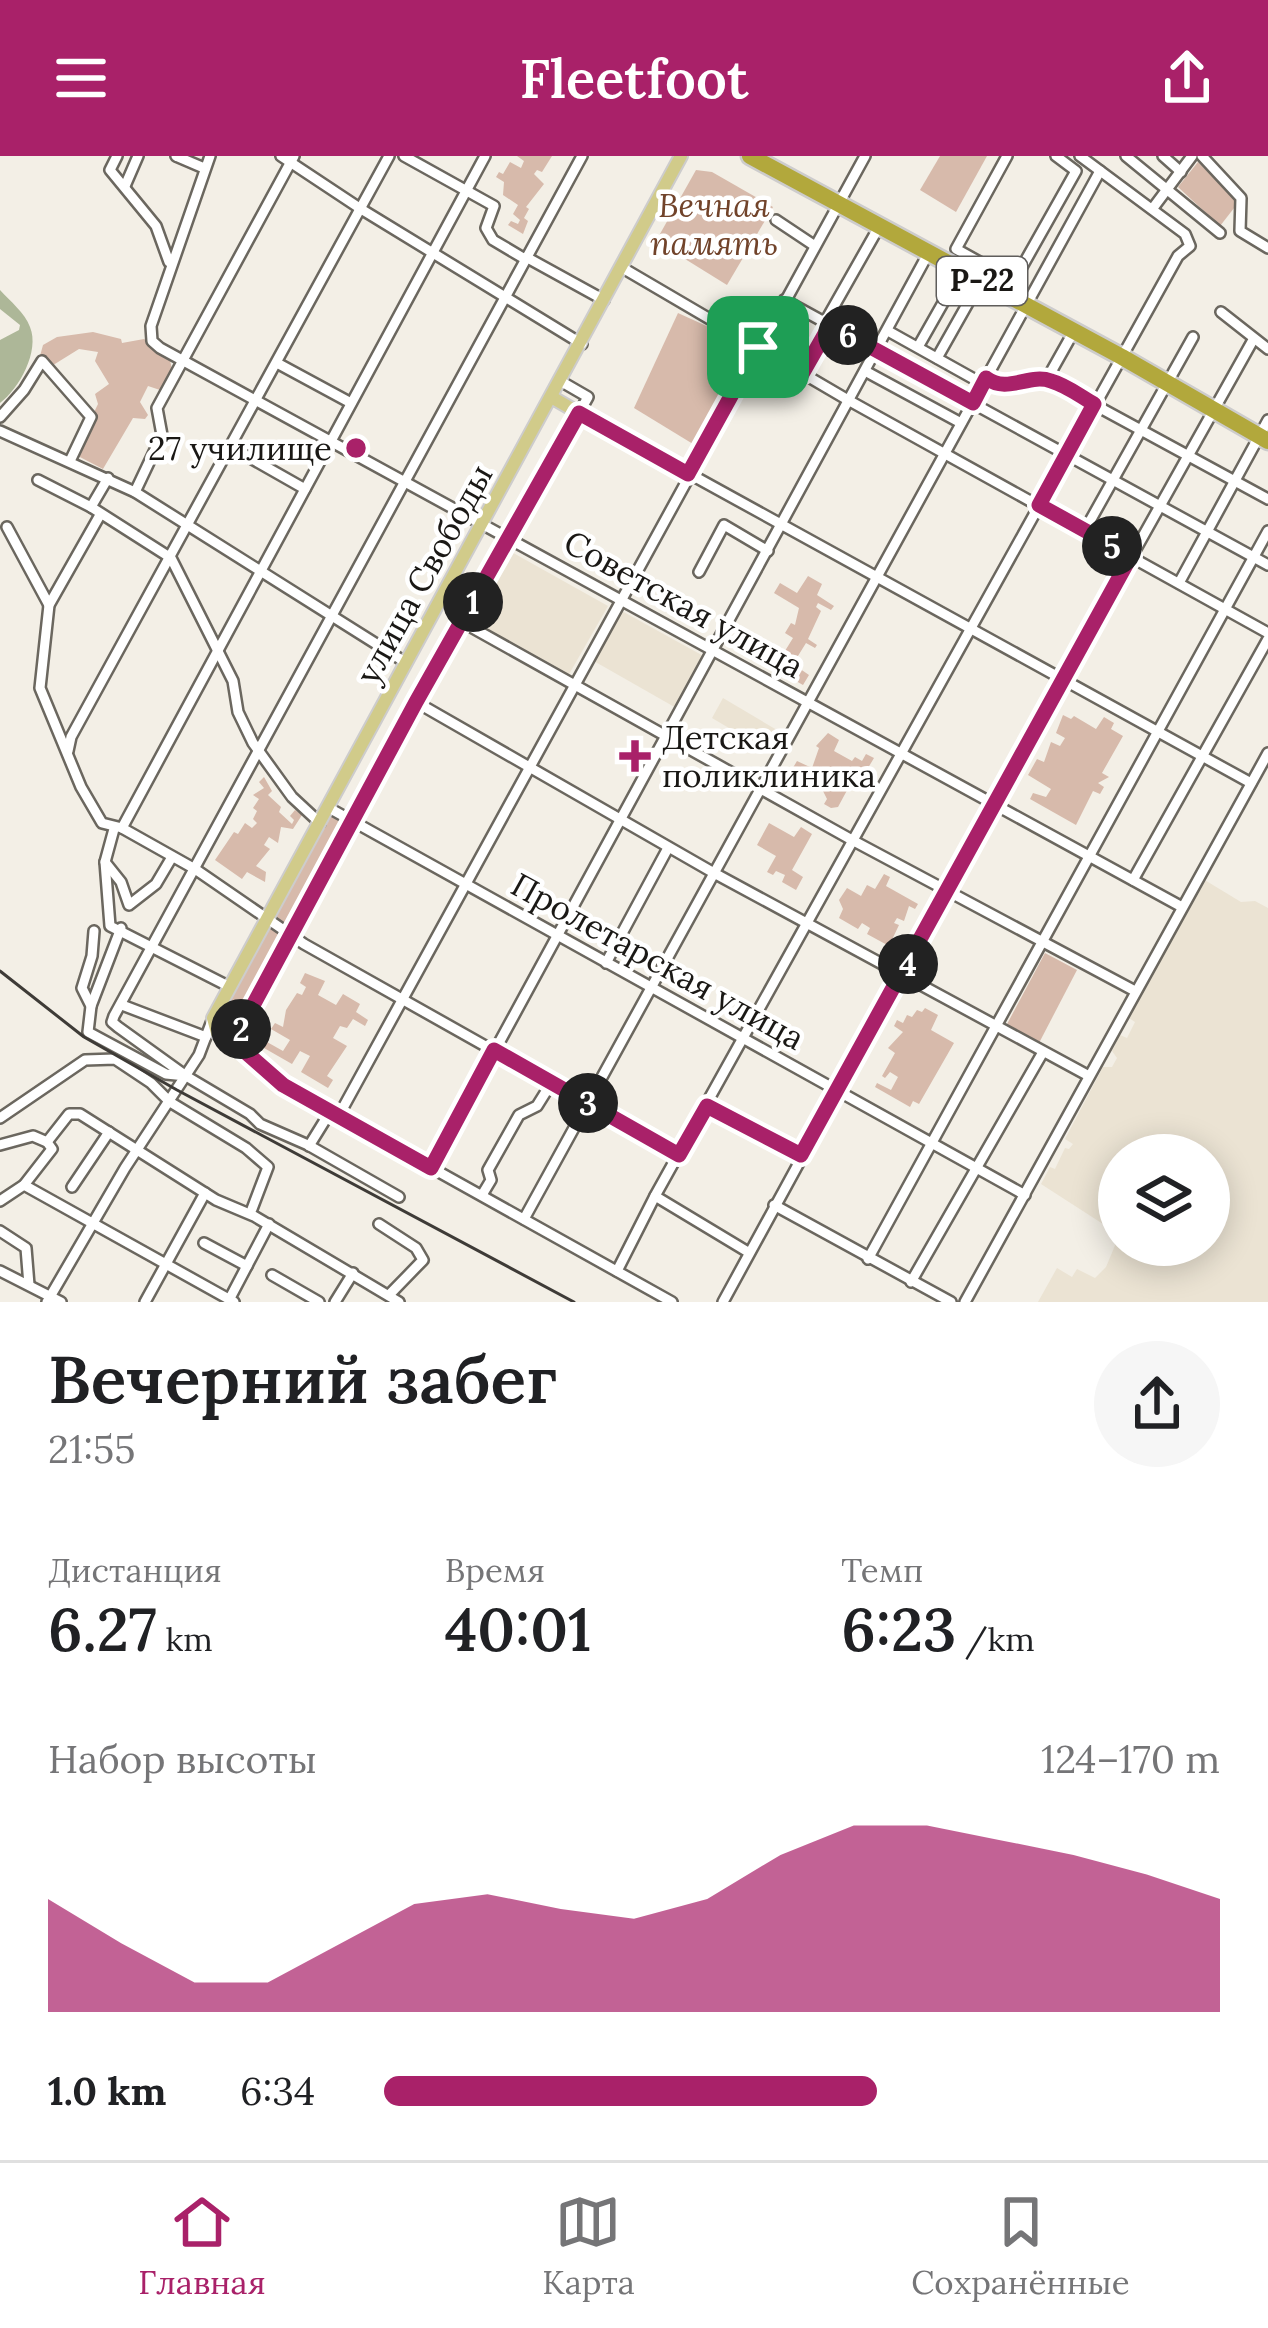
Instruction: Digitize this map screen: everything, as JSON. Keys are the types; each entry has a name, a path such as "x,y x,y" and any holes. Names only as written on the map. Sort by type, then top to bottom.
{"highway":[{"name":"Р-22","path":"750,156 929,252 977,272 1025,304 1265,432"}],"main road":[{"name":"улица Свободы","path":"215,1031 230,987 321,814 562,382 681,156"},
{"path":"553,398 579,413"},
{"name":"улица Свободы","path":"215,1031 243,1024 579,413"},
{"path":"243,1024 238,1039 243,1050"},
{"path":"215,1031 243,1050"}],"street":[{"path":"117,156 110,170 156,226 169,264"},
{"path":"125,186 138,156"},
{"path":"176,156 204,168"},
{"path":"169,264 210,156"},
{"path":"68,751 70,737 389,156"},
{"path":"404,156 494,206 486,228 493,240 604,300"},
{"path":"230,987 154,944 110,926 105,862 118,828 485,156"},
{"path":"399,1197 260,1124 112,1022 582,156"},
{"path":"309,1146 334,1114 400,998 865,156"},
{"path":"1007,156 956,249 977,272 1014,281 1076,171 1056,156"},
{"path":"617,1271 1067,452 1178,256 1190,246 1185,234 1080,156"},
{"path":"1126,156 1220,233"},
{"path":"1163,156 1181,172"},
{"path":"1153,208 1192,156"},
{"path":"1202,156 1241,198 1240,231 1268,248"},
{"path":"134,492 161,435 157,408 289,158 361,209 582,344"},
{"path":"524,1219 1100,172"},
{"path":"776,220 815,246"},
{"path":"802,374 880,225"},
{"path":"431,1168 929,252"},
{"name":"Советская улица","path":"169,264 151,326 152,341 160,349 1182,907"},
{"path":"622,267 802,374 1268,636 1133,880"},
{"path":"937,358 977,272"},
{"path":"918,347 952,287"},
{"path":"784,300 1268,566"},
{"path":"1221,312 1268,350"},
{"path":"888,331 985,381 1016,385 1047,379 1268,500"},
{"path":"1047,379 1074,331"},
{"path":"1085,530 1193,337"},
{"path":"723,1302 1253,340"},
{"path":"0,418 42,361 91,417 70,461"},
{"path":"277,363 351,403"},
{"path":"865,371 961,424"},
{"path":"915,398 926,378"},
{"path":"562,382 588,397 579,413 1251,783"},
{"path":"0,431 134,492 405,662"},
{"path":"1179,583 1233,480 1265,432"},
{"path":"231,447 305,489"},
{"path":"108,478 49,605 40,688 97,818 195,869 290,935 679,1155"},
{"path":"38,480 171,558 233,681 238,712 260,750 292,797 321,814"},
{"path":"699,572 724,525 768,551"},
{"path":"8,527 49,605"},
{"path":"868,1259 1268,531"},
{"path":"462,622 1135,991"},
{"path":"416,702 668,848 1089,1076"},
{"path":"965,1302 1268,753"},
{"name":"Пролетарская улица","path":"321,814 352,821 1025,1195"},
{"path":"606,963 668,848"},
{"path":"105,862 121,882 129,904 156,884 172,857"},
{"path":"121,928 91,1006 88,1032 166,1074 188,1072"},
{"path":"91,1006 82,988 94,932"},
{"path":"122,1005 215,1031"},
{"name":"улица Свободы","path":"53,1300 92,1224 215,1031"},
{"path":"243,1050 283,1085 672,1302"},
{"path":"911,1282 1043,1052"},
{"path":"0,1118 85,1060 115,1059 268,1167 248,1211"},
{"path":"482,1195 491,1180 488,1170 519,1115 537,1106 552,1082"},
{"path":"707,1106 801,1155"},
{"path":"47,1142 69,1114 80,1114 205,1193 248,1211 394,1299 423,1259 416,1248 379,1224"},
{"path":"72,1186 109,1132"},
{"path":"0,1145 33,1136 52,1149 24,1185 0,1201"},
{"path":"24,1185 232,1301 265,1222"},
{"path":"146,1302 163,1263 205,1193"},
{"path":"655,1196 748,1252"},
{"path":"774,1205 951,1302"},
{"path":"0,1231 26,1248 28,1286"},
{"path":"204,1243 247,1266"},
{"path":"0,1271 53,1300"},
{"path":"335,1302 353,1274"},
{"path":"272,1275 320,1302"}],"shaded area":[{"path":"0,290 25,317 32,347 26,369 0,403 0,340 20,325 0,309"},
{"path":"508,550 608,606 568,676 487,631 501,604 485,593"},
{"path":"620,610 707,658 678,709 592,660"},
{"path":"723,698 782,733 771,753 712,718"},
{"path":"1203,879 1241,902 1255,901 1268,908 1268,1302 1038,1302 1057,1268 1072,1277 1077,1269 1095,1278 1106,1266 1230,1266 1230,1134 1098,1134 1098,1221 1041,1184 1065,1148 1073,1144 1065,1139 1103,1067 1112,1067 1117,1058 1112,1051 1120,1035 1127,1038 1135,1022 1129,1018"}],"green space":[{"path":"517,156 552,156 542,172 534,174 544,184 526,207 523,234 508,225 520,220 513,214 518,205 503,195 504,182 496,177 510,162 521,168 524,161"},
{"path":"940,156 987,156 956,212 920,190"},
{"path":"1198,162 1238,203 1220,226 1178,187"},
{"name":"Вечная память","path":"696,170 712,172 773,207 727,285 656,241"},
{"path":"678,313 746,344 693,444 634,408"},
{"path":"93,332 122,343 144,339 169,356 172,369 163,391 148,386 140,402 148,415 133,418 103,469 74,454 98,404 95,394 109,384 95,361 98,352 79,349 50,367 40,356 43,345 57,337"},
{"path":"808,576 822,584 817,595 834,606 831,610 818,603 821,611 808,639 817,645 806,643 793,664 809,675 803,685 796,681 799,674 784,665 781,670 775,667 793,638 785,633 791,623 795,625 799,608 774,593 780,583 797,593"},
{"path":"1063,715 1096,729 1104,717 1123,736 1102,773 1109,777 1098,783 1104,787 1100,794 1093,791 1076,825 1030,799 1033,793 1046,797 1051,789 1028,775 1037,759 1044,762 1051,742 1060,746 1065,738 1056,733"},
{"path":"828,733 839,740 834,751 852,761 855,757 862,761 866,754 874,758 865,773 858,770 838,807 831,808 824,804 827,799 820,785 791,771 797,761 812,768 816,746"},
{"path":"264,777 272,791 268,795 281,807 279,812 292,824 290,816 295,810 302,815 293,829 281,827 278,843 269,837 264,845 270,849 256,866 266,872 265,882 247,872 242,879 215,860 234,832 238,834 245,823 252,828 257,823 253,808 259,799 253,795 264,788 259,782"},
{"path":"330,814 347,822 290,928 272,918"},
{"path":"769,823 794,837 801,827 812,834 792,870 803,877 796,890 782,882 785,875 767,872 776,856 757,845"},
{"path":"884,874 890,877 886,886 918,904 915,909 909,906 904,921 897,918 894,923 899,925 889,946 867,934 870,928 862,923 858,929 839,918 843,909 839,900 847,888 861,896 867,885 875,889"},
{"path":"267,924 286,938 231,1034 217,1020"},
{"path":"1045,953 1077,970 1039,1043 1006,1026"},
{"path":"305,973 325,981 318,995 336,1005 343,994 360,1004 356,1012 368,1020 365,1026 353,1019 347,1028 340,1026 333,1038 347,1046 327,1076 333,1080 328,1088 301,1072 310,1056 300,1051 292,1064 264,1048 267,1042 283,1051 290,1040 271,1029 275,1023 283,1027 286,1010 306,987 300,983"},
{"path":"925,1008 938,1015 931,1030 954,1043 919,1104 913,1101 910,1107 875,1087 877,1083 891,1090 898,1077 890,1072 882,1076 895,1053 888,1048 903,1032 894,1026 897,1020 903,1023 907,1015 912,1017"}],"railway":[{"path":"0,971 84,1037 574,1302"}],"place":[{"name":"27 училище","path":"356,448"},
{"name":"Детская поликлиника","path":"635,756"}],"route":[{"path":"830,325 973,403 986,378 995,384 1016,385 1034,378 1047,379 1094,404 1039,505 1131,556 801,1155 707,1106 679,1155 494,1050 431,1168 283,1085 245,1053 239,1044 240,1033 416,702 579,413 688,474 758,347 802,374 830,325"}]}
